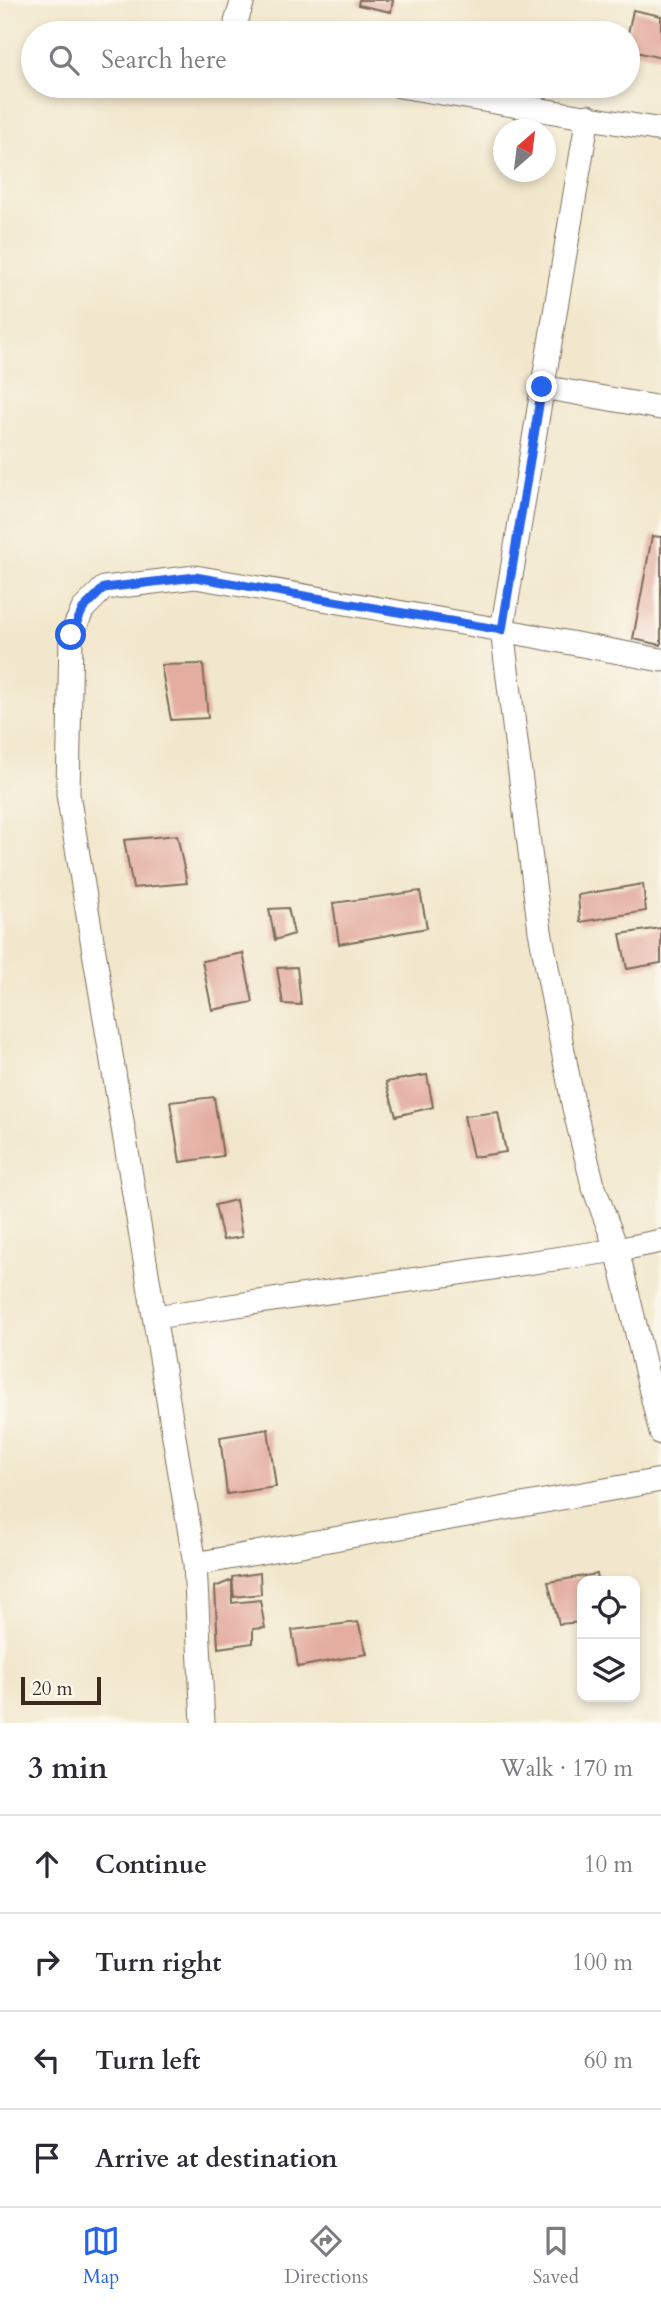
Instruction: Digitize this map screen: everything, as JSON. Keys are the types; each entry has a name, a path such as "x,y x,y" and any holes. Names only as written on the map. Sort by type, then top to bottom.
{"street":[{"path":"236,21 243,0"},
{"path":"475,98 661,130"},
{"path":"588,116 502,630 540,931 574,1108 590,1172 617,1250 661,1433"},
{"path":"542,387 661,408"},
{"path":"203,1723 195,1564 68,794 71,635 83,609 104,588 195,577 661,660"},
{"path":"155,1317 617,1250 661,1241"},
{"path":"195,1564 661,1480"}],"building":[{"path":"359,0 393,0 391,12 358,5"},
{"path":"633,10 661,16 661,58 640,53 640,21 631,21"},
{"path":"652,536 661,537 661,645 633,639"},
{"path":"203,664 208,718 171,720 161,665"},
{"path":"177,835 187,883 133,888 124,840"},
{"path":"643,884 646,911 580,922 578,895"},
{"path":"420,891 427,928 339,944 333,903"},
{"path":"288,908 294,934 275,940 269,909"},
{"path":"661,928 661,963 627,969 620,934"},
{"path":"243,953 253,1002 212,1010 202,961"},
{"path":"297,967 301,1005 283,1004 277,968"},
{"path":"427,1075 433,1107 396,1116 386,1082"},
{"path":"214,1097 223,1156 180,1162 170,1102"},
{"path":"498,1112 506,1152 473,1157 464,1116"},
{"path":"236,1200 242,1237 223,1240 215,1205"},
{"path":"268,1429 276,1487 227,1494 220,1437"},
{"path":"260,1573 261,1594 234,1597 232,1577"},
{"path":"577,1577 577,1622 559,1624 548,1582"},
{"path":"232,1580 232,1603 260,1600 265,1628 253,1629 253,1643 218,1648 215,1587"},
{"path":"358,1622 367,1654 298,1667 292,1630"}],"route":[{"path":"71,635 83,609 104,588 195,577 502,630 542,387"}]}
